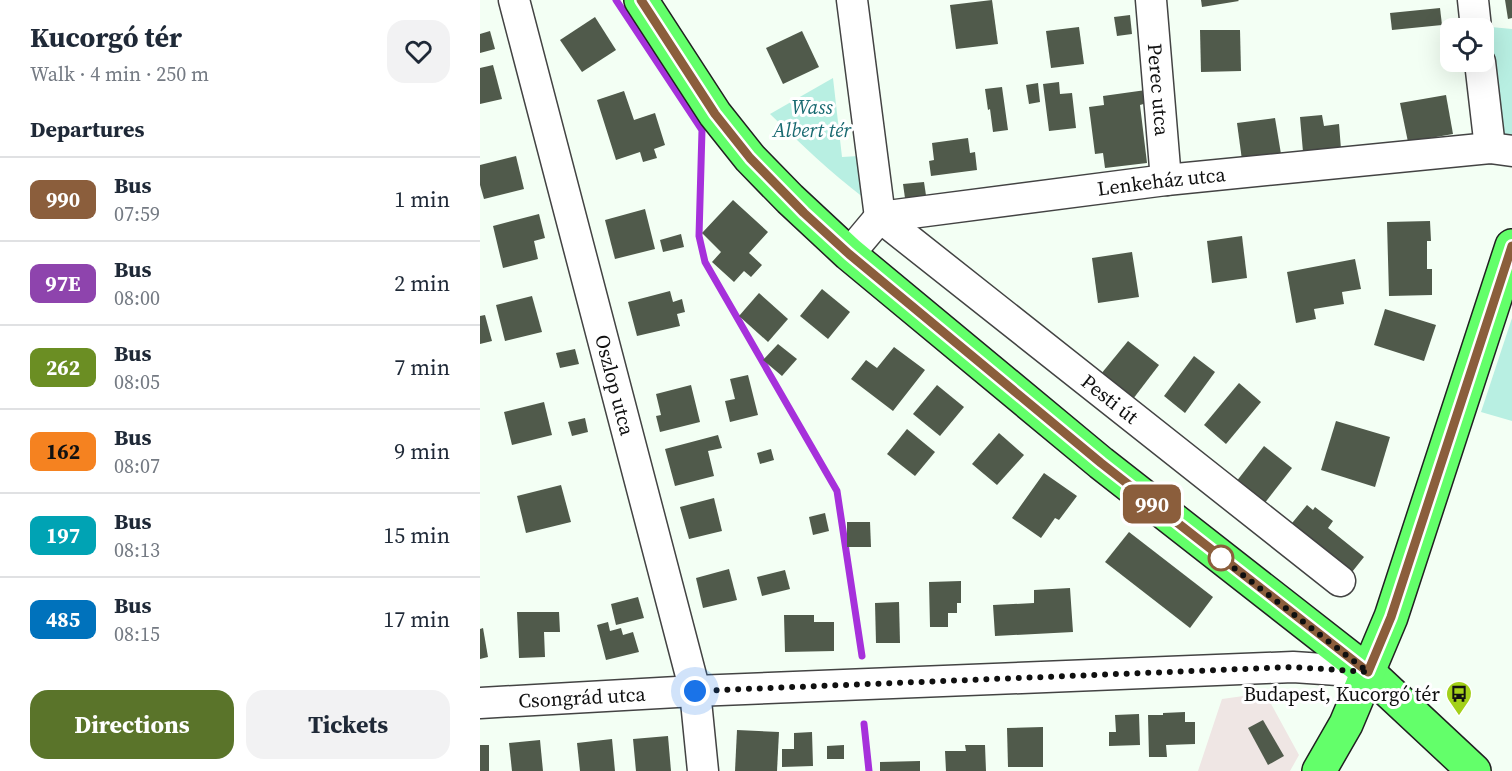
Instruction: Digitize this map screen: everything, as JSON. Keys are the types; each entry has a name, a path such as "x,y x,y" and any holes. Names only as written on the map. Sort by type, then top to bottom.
{"main road":[{"path":"641,0 715,114 750,158 849,254 1101,463 1368,672 1474,771"},
{"path":"1319,771 1346,724 1391,617 1512,246"}],"street":[{"name":"Oszlop utca","path":"514,0 695,691 703,771"},
{"path":"849,254 880,217 852,0"},
{"name":"Perec utca","path":"1151,0 1166,180"},
{"path":"1473,0 1475,18"},
{"path":"1482,72 1501,149"},
{"name":"Lenkeház utca","path":"880,217 1166,180 1501,149"},
{"name":"Pesti út","path":"880,217 1340,581"},
{"name":"Csongrád utca","path":"480,703 695,691 1293,667 1368,672"}],"shaded area":[{"path":"1265,693 1299,755 1290,771 1198,771 1222,699"}],"green space":[{"path":"1494,27 1512,29 1512,141 1502,139 1494,58"},
{"name":"Wass Albert tér","path":"833,78 842,157 859,156 864,198 827,168 770,114"},
{"path":"1512,318 1512,421 1481,412"}],"building":[{"path":"992,0 998,44 956,49 950,5"},
{"path":"1201,0 1238,0 1239,1 1202,7"},
{"path":"1505,0 1512,0 1512,18 1508,19"},
{"path":"1440,8 1440,25 1392,30 1390,13"},
{"path":"1130,15 1132,34 1117,36 1114,17"},
{"path":"595,17 616,50 582,72 560,40"},
{"path":"1079,27 1084,64 1051,68 1046,31"},
{"path":"1200,30 1240,30 1241,71 1201,72"},
{"path":"490,31 495,49 480,53 480,34"},
{"path":"802,31 819,67 783,84 766,48"},
{"path":"493,65 502,99 480,104 480,68"},
{"path":"1059,82 1060,94 1072,93 1076,128 1049,131 1043,84"},
{"path":"1038,83 1040,102 1029,104 1026,85"},
{"path":"1002,87 1008,130 993,132 985,89"},
{"path":"1146,90 1147,103 1140,105 1147,163 1105,168 1103,153 1095,154 1089,107 1104,105 1103,96"},
{"path":"624,91 634,120 655,113 665,145 654,149 657,158 643,162 640,152 616,160 597,100"},
{"path":"1446,95 1453,134 1408,142 1400,103"},
{"path":"1322,115 1324,126 1339,124 1341,149 1303,152 1300,117"},
{"path":"1275,118 1281,154 1242,160 1237,123"},
{"path":"968,138 970,153 975,152 977,170 931,176 929,161 934,160 932,143"},
{"path":"516,156 524,189 484,199 480,185 480,165"},
{"path":"924,182 927,202 906,205 903,184"},
{"path":"733,200 768,232 749,253 762,265 751,277 744,271 734,282 712,262 721,252 702,233"},
{"path":"645,209 655,249 615,259 605,220"},
{"path":"539,214 545,238 534,241 538,259 503,268 493,226"},
{"path":"1430,221 1431,241 1427,241 1427,269 1432,269 1432,295 1389,296 1387,222"},
{"path":"681,234 684,247 663,252 660,240"},
{"path":"1242,236 1247,278 1212,283 1207,241"},
{"path":"1132,252 1139,297 1098,303 1092,258"},
{"path":"1355,259 1361,289 1342,292 1344,304 1314,309 1316,319 1296,323 1287,272"},
{"path":"822,289 850,312 828,339 800,316"},
{"path":"670,291 673,302 682,299 685,312 677,314 680,326 637,336 628,302"},
{"path":"759,293 788,319 768,342 739,316"},
{"path":"532,296 542,332 505,341 496,305"},
{"path":"1385,309 1436,325 1424,361 1374,345"},
{"path":"485,315 492,341 480,344 480,316"},
{"path":"1128,341 1159,365 1133,399 1101,374"},
{"path":"778,344 797,359 782,376 763,360"},
{"path":"894,347 925,370 893,411 851,379 866,360 877,368"},
{"path":"575,349 579,364 560,368 556,353"},
{"path":"1194,356 1215,372 1185,413 1164,396"},
{"path":"748,375 758,415 730,422 725,401 735,399 730,379"},
{"path":"1239,383 1261,402 1226,444 1204,425"},
{"path":"691,385 700,422 660,432 656,416 661,415 656,394"},
{"path":"937,385 964,407 940,436 913,414"},
{"path":"544,402 552,435 512,445 504,412"},
{"path":"585,418 588,432 572,436 568,422"},
{"path":"1336,421 1390,437 1375,487 1321,470"},
{"path":"907,429 935,452 915,476 887,454"},
{"path":"999,433 1024,455 997,485 972,464"},
{"path":"718,435 722,448 708,451 714,476 675,486 665,449"},
{"path":"1264,446 1292,468 1264,504 1236,482"},
{"path":"771,449 774,460 760,464 757,453"},
{"path":"1044,473 1077,496 1059,520 1055,518 1041,538 1012,518"},
{"path":"561,485 571,522 526,533 517,496"},
{"path":"714,498 722,531 689,539 680,507"},
{"path":"1307,505 1313,510 1315,507 1333,521 1328,528 1364,557 1348,577 1288,528"},
{"path":"825,513 829,531 813,535 809,517"},
{"path":"847,522 870,522 871,547 847,547"},
{"path":"1129,532 1213,597 1190,628 1105,562"},
{"path":"729,569 737,600 703,608 696,578"},
{"path":"785,570 790,589 762,596 757,577"},
{"path":"961,581 961,603 957,603 957,613 948,613 948,627 930,627 929,582"},
{"path":"1070,588 1073,632 995,636 993,605 1034,603 1034,590"},
{"path":"638,597 644,618 616,625 611,604"},
{"path":"899,602 900,643 876,643 875,603"},
{"path":"517,612 559,612 560,632 544,632 545,657 519,658"},
{"path":"784,615 814,615 814,622 834,622 834,651 785,652"},
{"path":"608,622 610,631 621,628 623,635 633,632 639,652 606,660 597,625"},
{"path":"483,628 488,657 480,659 480,629"},
{"path":"1185,712 1185,722 1195,722 1195,744 1166,745 1167,757 1149,757 1148,715"},
{"path":"1139,714 1140,745 1109,746 1109,732 1116,732 1115,715"},
{"path":"1263,720 1284,756 1268,765 1248,728"},
{"path":"1043,727 1043,767 1008,767 1007,728"},
{"path":"737,730 779,732 777,771 735,771"},
{"path":"812,732 813,766 782,767 782,749 794,749 794,733"},
{"path":"668,736 671,771 636,771 633,739"},
{"path":"612,739 615,771 580,771 577,743"},
{"path":"540,740 543,771 512,771 509,743"},
{"path":"480,745 489,745 489,771 480,771"},
{"path":"844,745 844,759 827,759 827,746"},
{"path":"965,745 985,745 986,771 946,771 945,751 966,751"},
{"path":"920,761 920,771 880,771 880,762"}],"waterway":[{"path":"616,0 702,130 699,236 705,262 837,491 862,656"},
{"path":"864,724 869,771"}],"bus line":[{"name":"990","path":"641,0 715,114 750,158 804,213 849,254 1101,463 1368,672 1391,617 1512,246"}],"place":[{"name":"Budapest, Kucorgó tér","path":"1459,717"}],"route":[{"path":"695,691 1293,667 1368,672 1221,558"}]}
